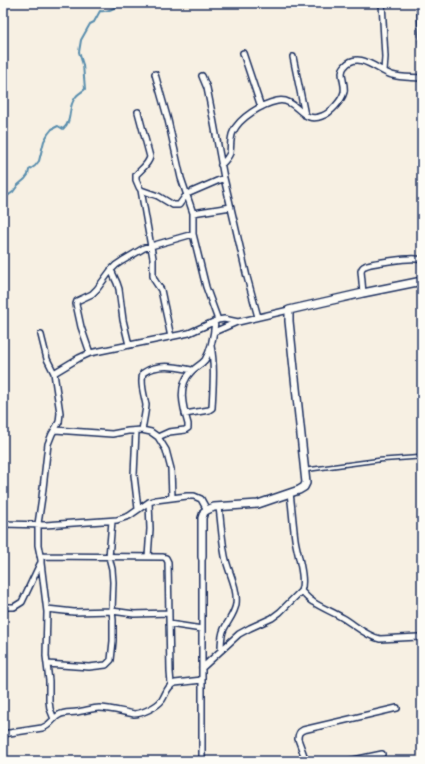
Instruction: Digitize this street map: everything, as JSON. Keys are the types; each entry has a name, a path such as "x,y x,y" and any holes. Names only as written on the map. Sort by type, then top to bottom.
{"street":[{"path":"382,3 385,57 384,71"},
{"path":"420,3 422,44"},
{"path":"243,53 261,107"},
{"path":"293,57 305,115"},
{"path":"221,165 230,153 232,133 237,125 244,118 269,103 285,101 295,106 310,118 322,117 327,114 335,107 344,93 342,72 347,63 358,60 367,62 392,75 422,78"},
{"path":"155,74 168,120 181,178 193,213 193,234 206,288 217,320 207,356 187,376 182,389 182,400 188,428 185,430 170,432 158,437"},
{"path":"202,76 207,88 214,118 221,165 247,277 258,317"},
{"path":"138,112 150,157 147,164 136,175 138,187 173,205 179,205 187,194 224,178"},
{"path":"142,190 153,258 153,276 160,290 171,337"},
{"path":"193,213 231,207"},
{"path":"90,353 81,327 76,304 77,301 98,290 116,265 144,248 193,234"},
{"path":"363,293 361,271 364,266 369,264 417,258 422,260"},
{"path":"111,270 119,289 123,320 129,345"},
{"path":"214,332 238,322 258,317 422,281"},
{"path":"202,761 202,518 204,512 219,507 258,504 299,490 304,487 306,483 288,310"},
{"path":"54,373 90,353 195,331 217,320 224,319 238,322"},
{"path":"41,335 47,359 54,373 60,413 59,422 48,444 38,524 38,545 47,609 46,656 49,681 49,700 50,709 54,718"},
{"path":"185,414 209,410 212,408 214,366 210,345"},
{"path":"203,361 214,366"},
{"path":"142,430 146,407 142,380 143,373 150,369 162,366 192,370"},
{"path":"55,430 112,434 142,430 151,432 158,437 166,450 171,469 172,497"},
{"path":"136,431 134,475 138,509"},
{"path":"202,668 239,634 272,618 301,591 303,587 295,539 290,493"},
{"path":"3,524 46,525 112,521 129,516 149,502 172,497 194,496 202,499 207,510"},
{"path":"148,557 150,529 149,502"},
{"path":"219,507 225,557 232,577 236,597 236,606 222,636 221,650"},
{"path":"47,664 89,667 106,665 111,660 114,641 112,611 113,582 110,557 112,521"},
{"path":"3,734 42,728 51,723 58,715 98,708 139,714 160,703 171,684 168,562 166,558 40,556"},
{"path":"3,607 14,607 22,602 41,563"},
{"path":"301,591 312,601 375,638 418,637 422,640"},
{"path":"47,609 74,612 112,611 134,614 169,613"},
{"path":"169,624 202,629"},
{"path":"171,684 202,680"},
{"path":"306,761 298,739 300,732 397,708"},
{"path":"349,761 382,754"}],"lane":[{"path":"305,470 380,460 422,457"}],"waterway":[{"path":"3,199 13,192 28,175 29,170 39,161 44,141 52,129 58,126 63,129 66,126 73,102 77,95 85,89 83,65 79,52 81,40 90,24 94,22 100,11 115,8 123,3"}]}
